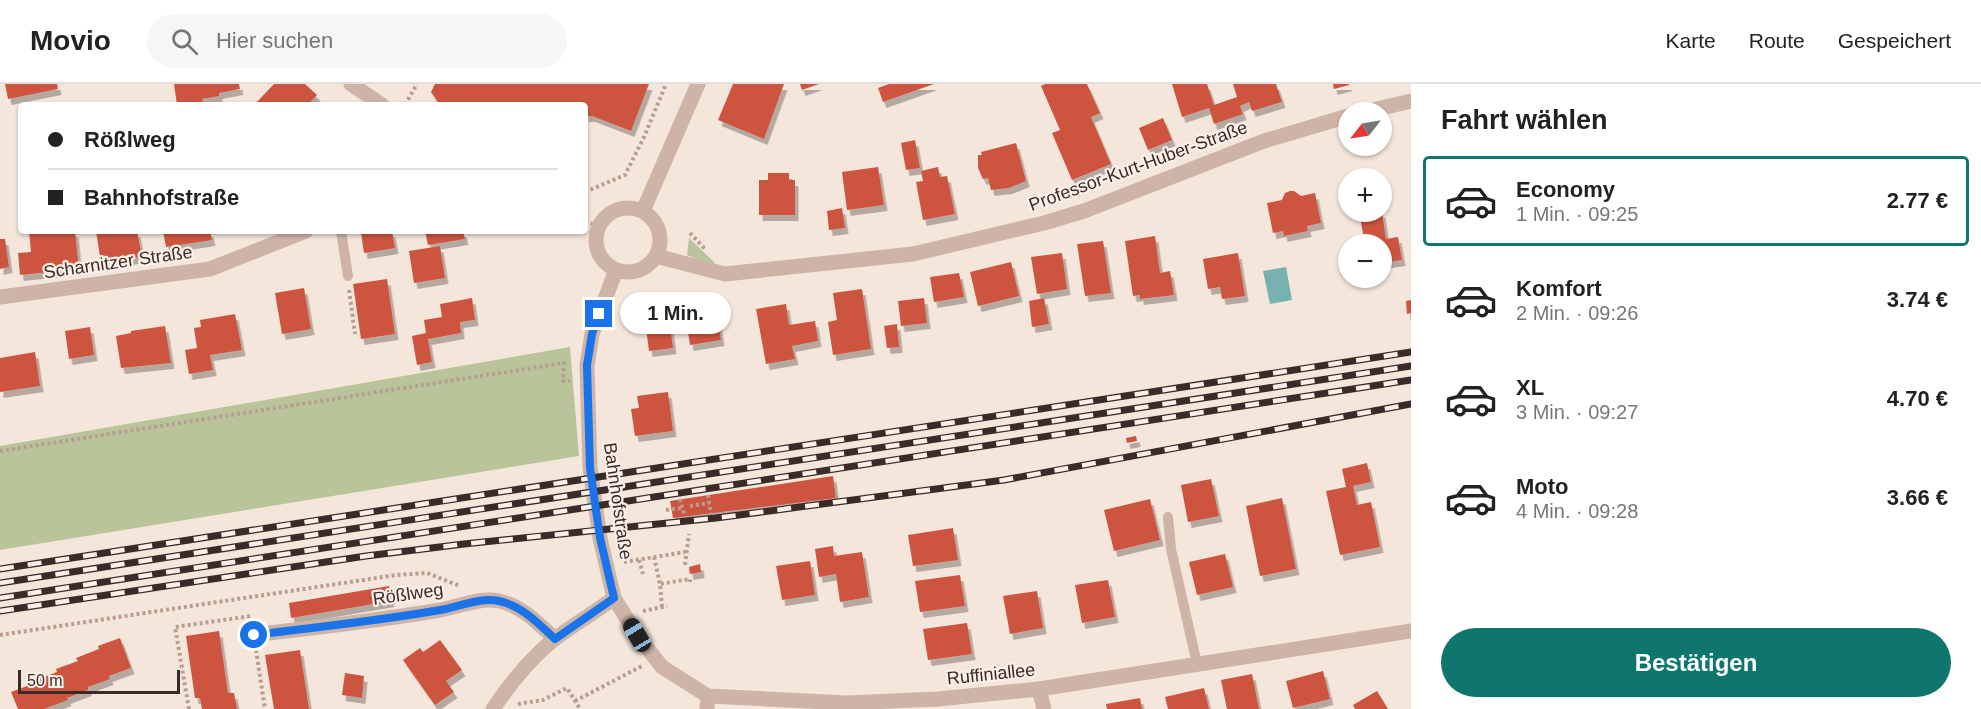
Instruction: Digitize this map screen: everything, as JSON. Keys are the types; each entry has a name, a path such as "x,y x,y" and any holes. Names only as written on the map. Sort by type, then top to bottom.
{"street":[{"path":"351,84 378,102"},
{"path":"643,211 698,84"},
{"path":"1392,105 1411,101"},
{"name":"Professor-Kurt-Huber-Straße","path":"656,256 725,274 913,254 1044,224 1084,211 1264,141 1338,119"},
{"path":"630,207 643,211 651,217 660,236 656,256 648,265 638,270 627,272 607,265 600,257 596,247 592,224 617,209 630,207"},
{"name":"Scharnitzer Straße","path":"0,297 210,269 298,234"},
{"name":"Bahnhofstraße","path":"614,598 600,538 590,468 587,365 592,334 616,270"},
{"path":"493,708 540,651 614,598"},
{"name":"Ruffiniallee","path":"614,598 637,635 662,667 707,702 848,703 938,699 1039,689 1411,631"},
{"name":"Rößlweg","path":"254,635 440,610 484,600 497,600 510,604 532,617 555,639"},
{"path":"1039,689 1044,709"}],"lane":[{"path":"341,234 348,276"},
{"path":"1168,517 1171,549 1197,664"}],"path":[{"path":"407,102 417,84"},
{"path":"588,191 625,175 666,84"},
{"path":"690,233 709,253"},
{"path":"348,276 355,334"},
{"path":"0,451 564,363 563,381"},
{"path":"708,495 711,515"},
{"path":"680,499 684,518"},
{"path":"690,506 709,503"},
{"path":"666,510 682,508"},
{"path":"685,565 688,534"},
{"path":"620,563 685,552"},
{"path":"625,615 664,606 654,557"},
{"path":"639,560 643,574"},
{"path":"0,635 396,575 427,573 447,580"},
{"path":"660,584 690,579 690,582"},
{"path":"189,709 176,627 251,615 265,709"},
{"path":"575,701 656,659"},
{"path":"493,708 543,700 567,687 580,709"}],"green space":[{"path":"689,238 714,262 715,266 687,255"},
{"path":"570,347 579,456 0,550 0,446"}],"water":[{"path":"1286,267 1292,300 1270,304 1263,271"}],"building":[{"path":"5,84 57,84 58,89 8,99"},
{"path":"174,84 239,84 240,89 219,93 219,96 202,99 203,102 177,102"},
{"path":"274,84 305,84 317,95 310,102 257,102"},
{"path":"435,84 649,84 631,131 588,116 588,102 438,102 431,92"},
{"path":"733,84 784,84 764,139 718,120"},
{"path":"800,84 819,84 802,90"},
{"path":"889,84 934,84 883,102 878,88"},
{"path":"1045,84 1087,84 1100,113 1091,117 1111,164 1072,180 1052,133 1060,130 1041,86"},
{"path":"1172,84 1207,84 1214,105 1237,97 1233,84 1276,84 1282,102 1252,111 1249,102 1240,106 1243,114 1214,124 1209,108 1182,117"},
{"path":"1333,84 1349,84 1349,85 1334,89"},
{"path":"1163,118 1172,140 1148,150 1139,128"},
{"path":"915,140 920,168 906,170 901,143"},
{"path":"1016,143 1026,181 1009,188 991,190 988,178 983,179 978,168 978,155 982,155 981,152"},
{"path":"878,167 884,205 847,210 842,172"},
{"path":"938,167 940,177 947,176 955,214 923,220 916,182 923,181 921,171"},
{"path":"768,173 789,173 789,180 795,180 795,215 759,215 759,180 768,180"},
{"path":"1290,191 1301,196 1315,193 1321,223 1307,226 1308,231 1284,236 1283,231 1273,233 1267,203 1282,200 1285,193"},
{"path":"842,208 845,228 829,230 827,211"},
{"path":"1361,222 1383,222 1385,234 1363,234"},
{"path":"29,234 75,234 79,269 20,275 18,253 31,252"},
{"path":"96,234 138,234 142,257 101,263"},
{"path":"164,234 211,234 212,240 166,247"},
{"path":"361,234 393,234 395,248 364,253"},
{"path":"426,234 464,234 465,239 428,245"},
{"path":"1155,236 1160,273 1170,271 1174,295 1140,299 1140,295 1133,296 1125,241"},
{"path":"1398,237 1402,260 1392,262 1392,238"},
{"path":"0,239 5,239 9,267 0,269"},
{"path":"1103,241 1111,293 1085,296 1077,244"},
{"path":"440,246 445,278 414,283 409,251"},
{"path":"1062,253 1067,289 1037,294 1031,257"},
{"path":"1238,253 1245,296 1222,299 1220,287 1208,289 1203,259"},
{"path":"1011,262 1019,296 978,306 970,272"},
{"path":"959,273 964,297 934,302 930,277"},
{"path":"387,279 395,334 361,339 353,284"},
{"path":"304,288 311,329 282,334 275,293"},
{"path":"862,289 871,349 833,355 828,322 837,320 833,293"},
{"path":"472,298 475,320 460,322 461,333 428,339 432,362 417,365 412,336 426,333 424,320 442,317 440,304"},
{"path":"924,298 927,323 901,326 898,301"},
{"path":"1044,298 1049,324 1032,327 1029,301"},
{"path":"1411,300 1411,313 1407,314 1406,301"},
{"path":"786,304 789,325 815,321 818,341 792,346 795,359 766,364 756,309"},
{"path":"716,308 721,340 690,345 685,313"},
{"path":"235,314 242,350 210,355 213,370 189,374 185,350 197,348 194,328 201,327 200,320"},
{"path":"897,324 899,347 887,348 884,326"},
{"path":"670,325 673,348 649,351 646,328"},
{"path":"165,326 171,363 121,368 116,336 131,333 131,331"},
{"path":"90,327 94,355 69,359 65,331"},
{"path":"35,352 40,386 0,392 0,358"},
{"path":"668,392 673,431 635,436 631,409 639,408 637,396"},
{"path":"1136,436 1137,441 1127,443 1126,438"},
{"path":"1367,463 1371,482 1353,486 1357,505 1371,502 1380,547 1340,555 1326,491 1346,487 1342,469"},
{"path":"833,476 836,498 673,518 670,501"},
{"path":"1211,479 1219,516 1188,522 1181,485"},
{"path":"1282,498 1296,569 1260,576 1246,506"},
{"path":"1150,499 1160,540 1114,551 1104,510"},
{"path":"953,528 958,560 913,566 908,535"},
{"path":"833,546 834,556 862,552 869,597 840,602 836,574 819,577 815,549"},
{"path":"1225,554 1233,587 1197,595 1189,562"},
{"path":"810,561 815,595 782,600 776,566"},
{"path":"700,564 701,572 690,574 689,567"},
{"path":"960,575 965,606 920,612 915,581"},
{"path":"1108,580 1115,617 1082,623 1075,585"},
{"path":"389,586 391,601 291,618 289,603"},
{"path":"1037,591 1043,628 1010,634 1003,596"},
{"path":"967,623 972,654 928,660 923,629"},
{"path":"219,631 228,693 234,693 237,709 202,709 200,698 195,698 186,636"},
{"path":"120,638 131,668 109,676 110,679 88,687 88,690 67,698 68,700 44,709 18,709 11,692 57,672 56,669 78,661 76,658 99,649 98,646"},
{"path":"440,640 462,670 446,681 454,692 435,705 403,660 420,648 423,652"},
{"path":"300,650 309,709 274,709 265,655"},
{"path":"1323,671 1330,699 1293,708 1286,681"},
{"path":"345,673 364,676 362,698 342,695"},
{"path":"1252,674 1259,709 1227,709 1221,680"},
{"path":"1204,688 1209,709 1168,709 1165,697"},
{"path":"1377,691 1388,709 1355,709 1353,705"},
{"path":"1140,698 1142,709 1107,709 1106,704"}],"railway":[{"path":"0,569 1411,352"},
{"path":"0,583 1411,366"},
{"path":"0,598 1411,380"},
{"path":"0,611 366,556 716,518 1004,480 1411,404"}],"route":[{"path":"254,635 440,610 484,600 497,600 510,604 532,617 555,639 614,598 600,538 590,468 587,365 592,334 599,314"}]}
